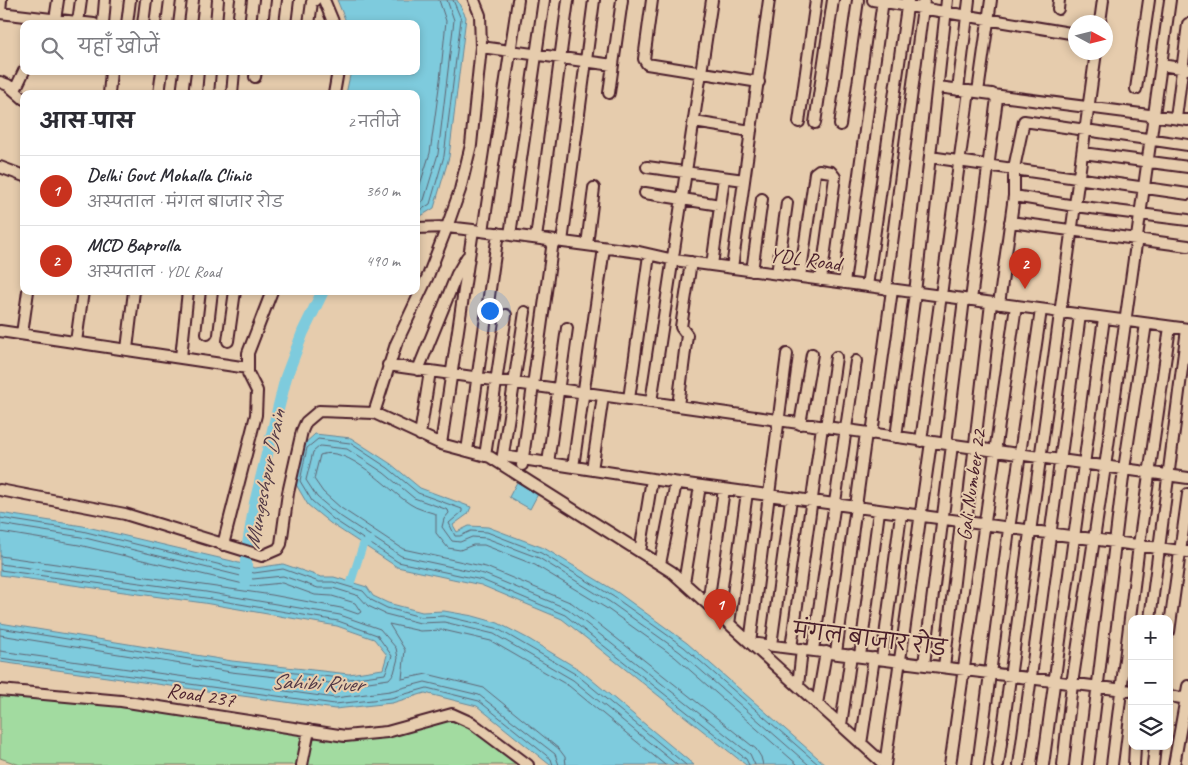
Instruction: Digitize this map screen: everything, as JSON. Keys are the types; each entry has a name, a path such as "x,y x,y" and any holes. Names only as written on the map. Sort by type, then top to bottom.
{"street":[{"path":"1,0 0,13 56,20 58,0"},
{"path":"81,0 85,20"},
{"path":"103,20 105,0"},
{"path":"128,20 130,0"},
{"path":"144,20 146,0"},
{"path":"168,20 170,0"},
{"path":"190,20 193,0"},
{"path":"216,20 218,0"},
{"path":"239,20 242,0"},
{"path":"262,20 265,0"},
{"path":"286,20 288,0"},
{"path":"310,20 312,2 314,0"},
{"path":"324,0 332,20"},
{"path":"420,294 460,190 471,145 481,46 480,16 474,0"},
{"path":"418,370 456,274 469,254 478,231 511,50 518,0"},
{"path":"510,235 544,0"},
{"path":"536,238 568,0"},
{"path":"520,476 594,0"},
{"path":"609,93 622,0"},
{"path":"652,0 645,62 651,65 759,82"},
{"path":"651,402 712,0"},
{"path":"732,268 769,0"},
{"path":"799,122 816,0"},
{"path":"815,123 833,0"},
{"path":"840,125 858,0"},
{"path":"896,437 915,293 947,0"},
{"path":"958,90 969,0"},
{"path":"885,765 920,516 941,296 960,162 991,0"},
{"path":"1101,15 1103,0"},
{"path":"1136,89 1149,0"},
{"path":"1063,765 1072,684 1105,467 1170,0"},
{"path":"844,283 880,1 923,5 945,13 1068,33"},
{"path":"868,286 907,4"},
{"path":"817,704 831,653 869,433 889,289 923,5"},
{"path":"1176,118 1185,69 1188,24"},
{"path":"481,46 613,65"},
{"path":"998,765 1095,60"},
{"path":"1161,65 1185,69"},
{"path":"15,90 22,75"},
{"path":"109,90 111,75"},
{"path":"160,90 161,75"},
{"path":"183,90 184,75"},
{"path":"208,90 210,75"},
{"path":"232,90 234,75"},
{"path":"335,90 337,75"},
{"path":"0,82 15,90 20,96"},
{"path":"938,87 1188,120"},
{"path":"924,664 949,445 997,102 993,95"},
{"path":"694,122 751,131"},
{"path":"944,667 995,304 1014,196 1014,168 1024,122 1188,145"},
{"path":"1083,153 1188,167"},
{"path":"930,157 1014,168 1079,180 1188,194"},
{"path":"0,167 20,174"},
{"path":"647,167 744,180"},
{"path":"800,277 815,173 819,170 831,172 835,177 821,280"},
{"path":"712,265 724,178"},
{"path":"587,245 594,188"},
{"path":"645,193 720,205"},
{"path":"1014,196 1188,220"},
{"path":"752,271 762,199"},
{"path":"777,274 787,203"},
{"path":"1010,222 1188,246"},
{"name":"YDL Road","path":"420,228 447,227 536,238 752,271 1188,329"},
{"path":"467,451 498,234"},
{"path":"573,467 604,248"},
{"path":"441,444 469,254"},
{"path":"629,399 649,254"},
{"path":"678,406 687,335 681,327 691,262"},
{"path":"22,334 27,295"},
{"path":"76,342 82,295"},
{"path":"127,349 134,295"},
{"path":"181,357 188,295"},
{"path":"207,334 212,295"},
{"path":"228,341 234,295"},
{"path":"223,545 256,415 256,390 248,368 248,353 270,295"},
{"path":"374,413 388,365 419,295"},
{"name":"Gali Number 22","path":"950,765 1016,306"},
{"path":"978,765 992,673 1009,529 1041,310"},
{"path":"502,460 525,312"},
{"path":"486,456 506,315"},
{"path":"1019,765 1080,315"},
{"path":"1043,765 1104,318"},
{"path":"1088,765 1124,469 1146,324"},
{"path":"1112,765 1139,545 1170,327"},
{"path":"548,463 566,328"},
{"path":"1151,615 1188,329"},
{"path":"0,331 248,368"},
{"path":"750,643 787,354"},
{"path":"800,424 812,354"},
{"path":"791,648 812,501 836,357"},
{"path":"813,650 856,361"},
{"path":"388,365 1188,478"},
{"path":"420,435 430,372"},
{"path":"592,470 603,396"},
{"path":"0,490 125,514 262,556 278,549 281,544 288,494 306,422 319,411 374,413 441,444 502,460 522,459 857,508 1184,551"},
{"path":"502,460 520,476 660,564 684,582 885,765"},
{"path":"640,552 652,479"},
{"path":"660,564 676,482"},
{"path":"684,582 700,486"},
{"path":"708,604 724,489"},
{"path":"729,624 747,492"},
{"path":"1172,615 1184,551 1188,494"},
{"path":"771,645 791,498"},
{"path":"841,725 855,655 879,511"},
{"path":"861,744 878,658 901,514"},
{"name":"मंगल बाजार रोड","path":"750,643 1128,691"},
{"path":"798,686 802,649"},
{"path":"1174,765 1188,686"},
{"name":"Road 237","path":"0,690 121,701 345,736 387,732 452,714 472,723 528,765"},
{"path":"1173,696 1187,698"},
{"path":"302,765 309,730"},
{"path":"1134,765 1135,750"},
{"path":"1153,765 1155,750"}],"green space":[{"path":"0,692 124,703 343,741 380,737 449,721 460,723 520,765 20,765 0,758"}],"water":[{"path":"337,0 457,0 466,17 449,157 434,208 420,217 420,90 347,90 350,75 420,75 420,20 345,20"},
{"path":"315,434 351,438 391,464 420,488 471,507 468,514 453,525 457,532 469,526 488,527 544,548 617,592 687,643 826,765 746,765 562,619 481,585 397,567 330,523 308,505 294,481 303,445"},
{"path":"517,482 538,494 530,509 509,497"},
{"name":"Sahibi River","path":"0,513 83,526 255,568 283,564 321,577 334,577 367,587 373,596 388,603 422,612 444,611 498,623 580,670 694,765 550,765 477,706 425,693 392,703 335,709 0,662 0,623 232,661 349,674 383,669 387,655 374,639 337,626 204,603 0,575"}],"waterway":[{"name":"Mungeshpur Drain","path":"246,581 246,556 255,503 286,377 303,332 321,295"},
{"path":"351,582 363,545 371,540"}],"place":[{"name":"MCD Baprolla","path":"1025,289"},
{"name":"Delhi Govt Mohalla Clinic","path":"720,630"}]}
